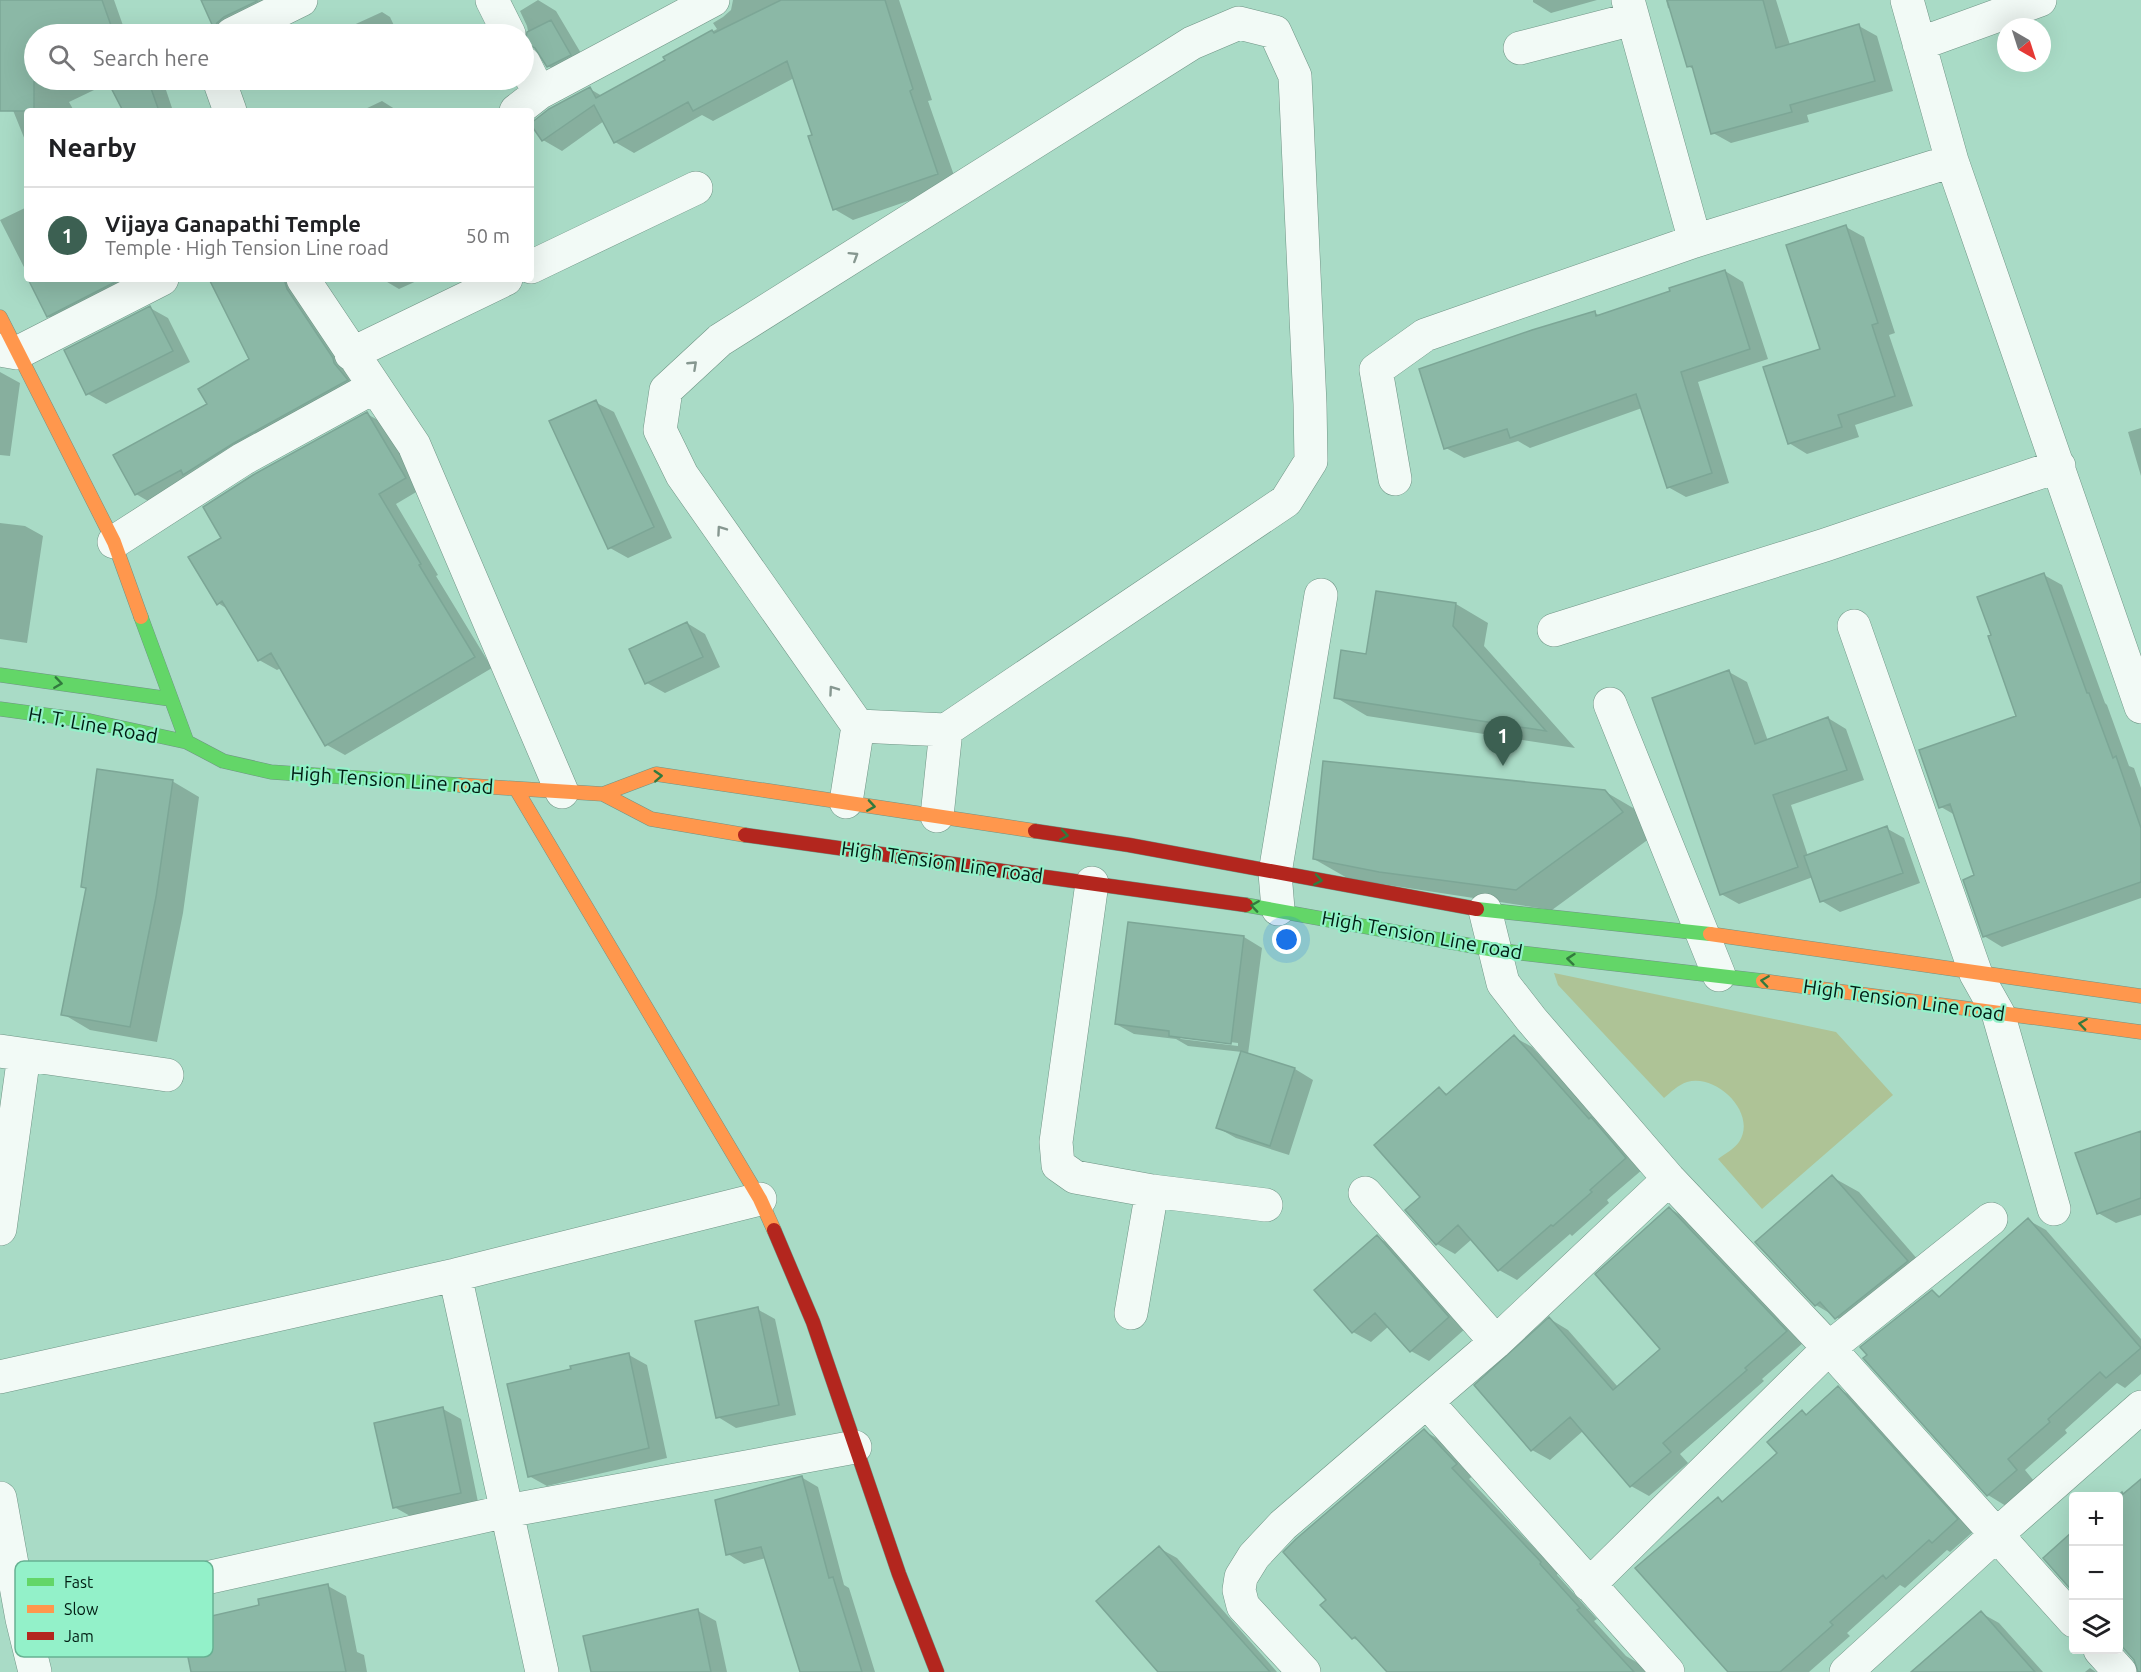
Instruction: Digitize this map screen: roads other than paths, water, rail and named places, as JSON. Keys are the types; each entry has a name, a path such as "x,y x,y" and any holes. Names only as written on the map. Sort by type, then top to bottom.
{"street":[{"path":"492,0 504,24"},
{"path":"527,102 713,0"},
{"path":"1907,0 1952,161 2141,707"},
{"path":"1918,44 2040,0"},
{"path":"249,24 285,3"},
{"path":"1520,48 1631,9 1695,241"},
{"path":"846,802 858,726 682,475 660,430 666,390 720,340 1192,43 1239,22 1275,32 1295,76 1311,461 1286,501 946,730 858,726"},
{"path":"223,90 229,108"},
{"path":"1395,479 1376,370 1425,335 1695,241 1952,161"},
{"path":"534,266 696,188"},
{"path":"8,351 156,282"},
{"path":"305,282 414,445 562,792"},
{"path":"351,354 500,282"},
{"path":"0,317 8,351 114,542 187,742"},
{"path":"114,542 243,459 374,387"},
{"path":"1554,630 1825,545 2059,466"},
{"path":"1278,909 1275,873 1321,595"},
{"path":"1854,626 1976,974 1998,1013 2054,1209"},
{"name":"H. T. Line Road","path":"0,675 170,699"},
{"path":"1610,704 1700,933 1719,975"},
{"name":"H. T. Line Road","path":"0,709 90,721 187,742"},
{"path":"937,816 946,730"},
{"name":"High Tension Line road","path":"187,742 223,761 271,772 603,795 651,819 769,839 1278,909 1495,950 1719,975 2141,1032"},
{"name":"High Tension Line road","path":"603,795 656,774 1129,845 1485,910 1700,933 2141,996"},
{"path":"516,789 760,1199 790,1264 813,1322 899,1574 937,1672"},
{"path":"1092,882 1056,1142 1058,1165 1075,1177 1152,1191 1266,1204"},
{"path":"1485,910 1503,983 1531,1019 1669,1179 1829,1348 2069,1616"},
{"path":"0,1229 12,1053 167,1075"},
{"path":"1304,1672 1244,1606 1239,1590 1241,1577 1254,1556 1283,1525 1496,1342 1669,1179"},
{"path":"1131,1313 1152,1191"},
{"path":"1365,1193 1496,1342"},
{"path":"0,1377 454,1275 760,1199"},
{"path":"1589,1585 1829,1348 1991,1219"},
{"path":"454,1275 542,1672"},
{"path":"1427,1402 1668,1672"},
{"path":"1846,1672 2141,1407"},
{"path":"213,1576 507,1511 855,1447"},
{"path":"0,1498 15,1580"},
{"path":"2104,1654 2120,1672"},
{"path":"31,1657 35,1672"}],"place":[{"name":"Vijaya Ganapathi Temple","path":"1503,766"}]}
